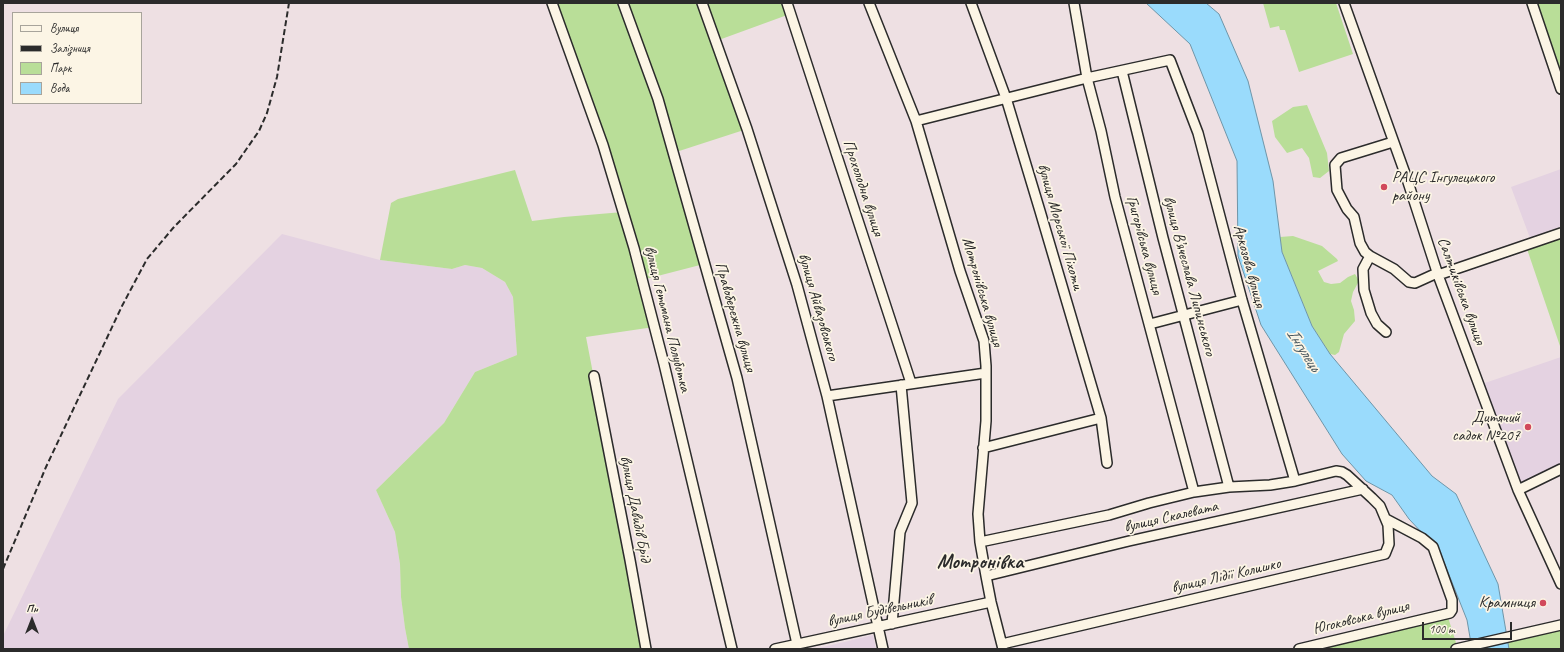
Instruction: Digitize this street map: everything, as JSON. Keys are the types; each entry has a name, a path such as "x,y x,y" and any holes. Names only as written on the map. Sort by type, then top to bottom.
{"street":[{"name":"вулиця Гетьмана Полуботка","path":"552,3 603,145 634,248 664,364 732,649"},
{"name":"Правобережна вулиця","path":"623,3 658,99 737,378 797,644"},
{"name":"вулиця Айвазовського","path":"702,3 747,128 797,285 827,396 883,649"},
{"name":"Прохолодна вулиця","path":"787,3 911,383"},
{"name":"Мотронівська вулиця","path":"869,3 916,121 960,271 982,332 985,348 986,421 978,514 980,542 986,576 1003,647"},
{"name":"вулиця Морської Піхоти","path":"971,3 1006,98 1101,418 1108,463"},
{"name":"Григорівська вулиця","path":"1074,3 1087,78 1115,197 1194,492"},
{"name":"Салтиківська вулиця","path":"1344,3 1438,274 1518,490 1561,584"},
{"path":"1532,3 1561,89"},
{"name":"Аркозова вулиця","path":"1122,71 1170,60 1198,133 1242,300 1295,481"},
{"path":"916,121 1087,78 1122,71"},
{"name":"вулиця В’ячеслава Липинського","path":"1122,71 1163,238 1229,487"},
{"path":"1393,142 1342,158 1335,165 1337,190 1347,209 1354,217 1360,243 1365,252 1394,269 1409,282 1415,283 1561,233"},
{"path":"1370,256 1363,269 1364,290 1371,313 1378,324 1386,332"},
{"path":"1150,324 1242,300"},
{"path":"827,396 986,373"},
{"name":"вулиця Давидів Брід","path":"594,376 646,649"},
{"path":"892,624 900,532 912,503 901,385"},
{"path":"983,448 1101,418"},
{"path":"1518,490 1561,468"},
{"path":"980,542 1109,515 1194,492 1295,481 1336,470 1342,472 1363,489"},
{"name":"вулиця Лідії Колишко","path":"1003,647 1385,554 1389,544 1386,519 1380,506 1363,489"},
{"name":"вулиця Скалевата","path":"986,576 1129,541 1363,489"},
{"name":"Югоковська вулиця","path":"1298,649 1450,612 1452,610 1452,600 1433,547 1422,538 1386,519"},
{"name":"вулиця Будівельників","path":"776,649 787,648 797,644 991,602"},
{"path":"1457,649 1561,625"}],"shaded area":[{"path":"1561,169 1561,226 1530,238 1511,187"},
{"path":"282,234 380,260 452,269 465,265 482,268 505,282 513,297 517,355 475,372 444,423 376,490 395,532 400,564 401,597 409,649 3,649 3,636 118,399"},
{"name":"Дитячий садок №207","path":"1561,357 1561,469 1518,490 1479,385"},
{"path":"873,635 876,649 815,649"}],"green space":[{"path":"552,3 787,3 790,14 716,41 747,129 673,153 704,264 642,280 654,327 586,337 646,649 409,649 401,597 400,564 395,532 376,490 444,423 475,372 517,355 513,297 505,282 482,268 465,265 452,269 380,260 391,203 398,199 515,170 532,221 623,212"},
{"path":"1263,3 1336,3 1353,54 1299,72 1285,30 1280,30 1279,26 1270,28"},
{"path":"1532,3 1561,3 1561,89"},
{"path":"1307,105 1327,153 1329,171 1320,178 1313,177 1309,158 1302,148 1287,153 1275,137 1272,121 1293,107"},
{"path":"1293,236 1322,246 1337,259 1338,261 1318,271 1324,282 1331,284 1340,283 1355,274 1359,281 1353,292 1351,301 1355,321 1344,334 1339,352 1335,355 1330,354 1312,326 1282,252 1280,237"},
{"path":"1561,237 1561,349 1527,249"},
{"path":"1447,614 1458,649 1300,649"},
{"path":"1561,627 1561,649 1509,649 1507,637"}],"water":[{"name":"Інгулець","path":"1146,3 1206,3 1219,14 1248,81 1273,181 1282,252 1312,326 1330,354 1432,476 1456,494 1498,584 1509,649 1472,649 1467,620 1440,552 1409,519 1392,495 1366,481 1342,454 1261,325 1238,256 1237,161 1190,44"}],"railway":[{"path":"3,569 46,467 122,306 147,259 174,227 236,164 259,131 267,113 277,77 289,3"}],"place":[{"name":"РАЦС Інгулецького району","path":"1384,187"},
{"name":"Дитячий садок №207","path":"1528,427"},
{"name":"Крамниця","path":"1543,603"}],"district":[{"name":"Мотронівка","path":"980,563"}]}
